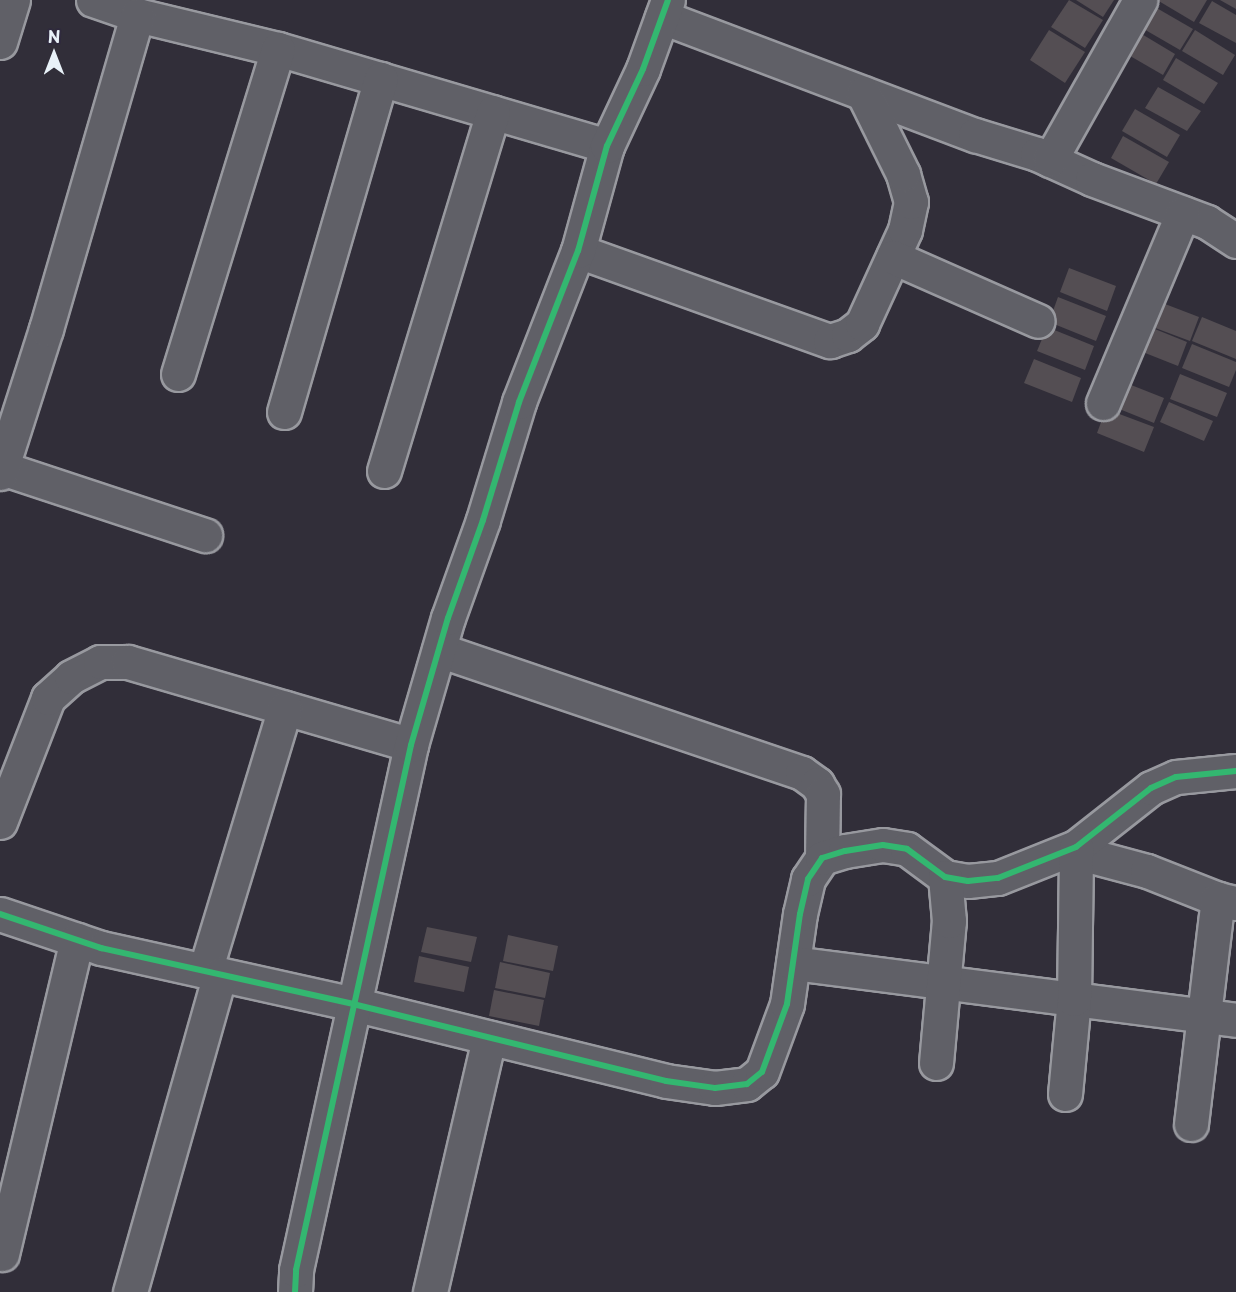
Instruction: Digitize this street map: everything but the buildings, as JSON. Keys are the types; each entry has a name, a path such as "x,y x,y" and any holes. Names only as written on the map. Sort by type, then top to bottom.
{"street":[{"path":"0,42 13,0"},
{"path":"93,0 137,15 278,49 607,146"},
{"path":"1050,160 1140,0"},
{"path":"295,1292 296,1270 352,1005 411,745 439,650 519,402 578,250 607,146 643,69 665,9 863,93 1050,160 1207,222 1236,241"},
{"path":"137,15 46,329 1,471 205,535"},
{"path":"178,374 278,49"},
{"path":"284,412 381,79"},
{"path":"578,250 830,341 848,335 862,324 904,230 911,202 903,174 863,93"},
{"path":"384,471 493,112"},
{"path":"1103,403 1183,213"},
{"path":"892,256 1038,321"},
{"path":"0,914 77,940 666,1081 715,1089 747,1084 762,1072 787,1005 808,879 822,858 823,795 817,784 801,774 439,650"},
{"path":"0,822 48,698 71,677 100,662 128,662 411,745"},
{"path":"130,1292 212,973 285,708"},
{"path":"822,858 845,851 883,845 907,849 945,877 968,880 998,878 1076,849 1160,784 1176,777 1236,771"},
{"path":"1076,849 1147,871 1227,901 1203,1015 1191,1124"},
{"path":"1065,1094 1074,999 1076,849"},
{"path":"936,1063 949,921 945,877"},
{"path":"2,1254 77,940"},
{"path":"793,963 1236,1020"},
{"path":"430,1292 489,1038"}],"cycle path":[{"path":"295,1292 296,1270 411,745 448,618 483,520 519,402 578,251 607,146 643,69 668,0"},
{"path":"0,914 101,948 353,1004 666,1081 715,1088 747,1084 762,1072 787,1004 800,914 808,879 822,858 845,851 883,845 907,849 945,877 968,881 998,878 1076,847 1151,788 1176,777 1236,771"}]}
